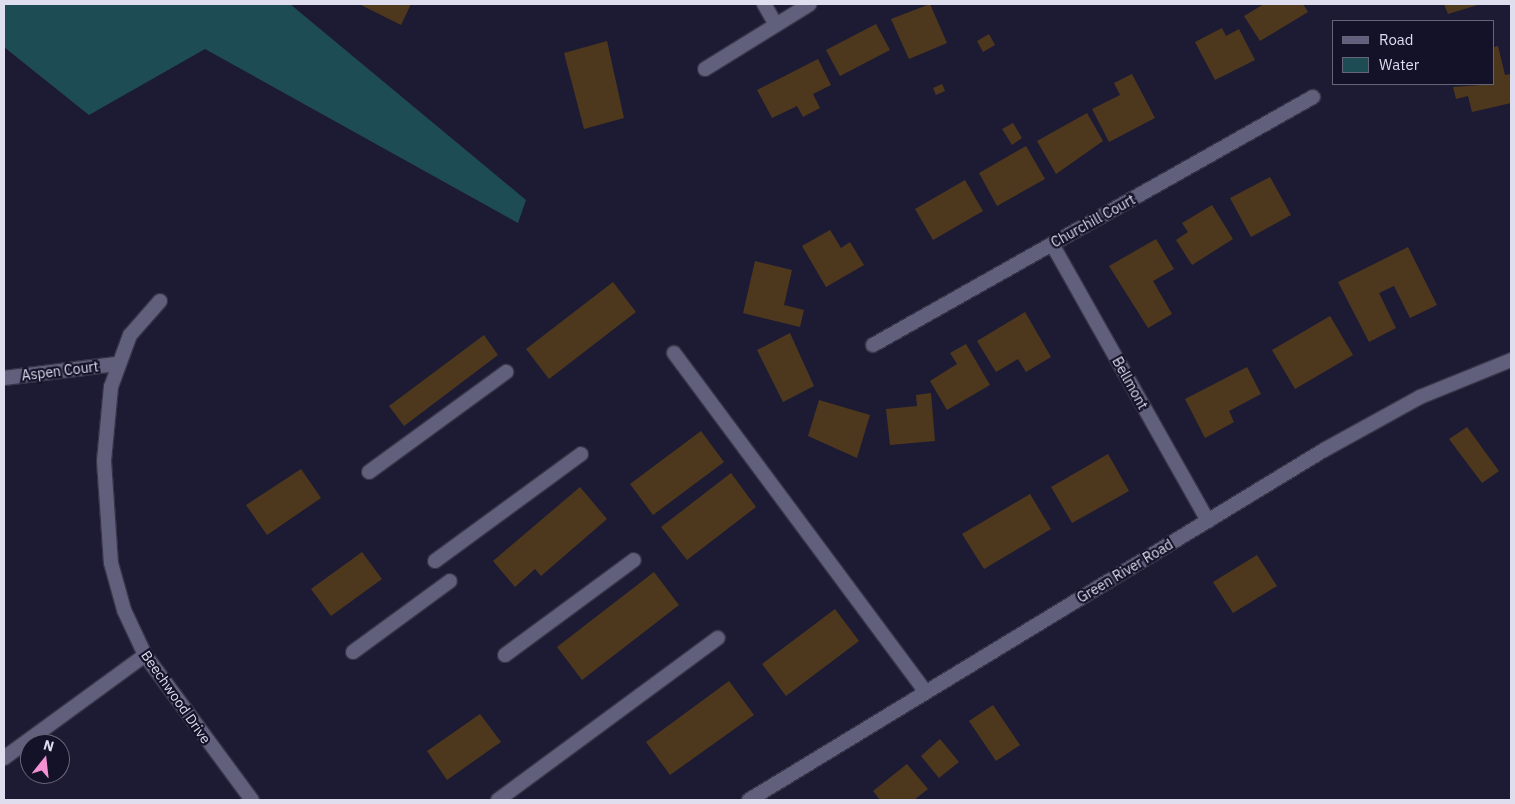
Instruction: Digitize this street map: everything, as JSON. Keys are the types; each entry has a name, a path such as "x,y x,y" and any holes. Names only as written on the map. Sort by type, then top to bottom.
{"street":[{"path":"764,4 775,24"},
{"path":"705,69 810,4"},
{"name":"Churchill Court","path":"873,345 1312,97"},
{"name":"Bellmont","path":"1052,244 1208,521"},
{"name":"Beechwood Drive","path":"160,301 130,335 116,364 107,410 105,513 111,563 124,610 145,655 252,800"},
{"path":"674,353 925,691"},
{"name":"Green River Road","path":"749,800 925,691 1208,521 1420,397 1511,360"},
{"name":"Aspen Court","path":"4,378 116,364"},
{"path":"369,472 506,372"},
{"path":"435,561 581,454"},
{"path":"505,655 634,560"},
{"path":"353,652 450,581"},
{"path":"498,800 718,638"},
{"path":"4,758 145,655"}],"water":[{"path":"4,4 290,4 526,200 518,223 205,49 89,115 4,47"}],"building":[{"path":"359,4 411,4 401,25"},
{"path":"930,4 947,43 909,59 891,19"},
{"path":"1264,4 1303,4 1308,12 1260,41 1244,16"},
{"path":"1444,4 1481,4 1448,14"},
{"path":"876,24 890,50 840,76 826,50"},
{"path":"1222,28 1226,36 1239,29 1255,60 1215,80 1195,42"},
{"path":"989,34 995,45 983,52 977,41"},
{"path":"607,41 624,118 584,129 564,53"},
{"path":"1498,46 1505,75 1511,74 1511,103 1472,112 1468,96 1456,99 1453,87 1495,85 1495,47"},
{"path":"818,59 831,85 813,94 820,108 803,117 797,106 772,118 757,90"},
{"path":"1132,74 1155,118 1109,142 1092,109 1120,95 1114,83"},
{"path":"942,84 945,91 936,95 933,88"},
{"path":"1087,113 1103,141 1056,174 1037,141"},
{"path":"1013,123 1022,138 1012,145 1002,129"},
{"path":"1026,146 1045,179 997,206 979,173"},
{"path":"1270,177 1291,215 1251,237 1230,198"},
{"path":"965,180 983,211 933,240 915,209"},
{"path":"1212,205 1233,239 1192,265 1176,240 1188,232 1182,223"},
{"path":"830,230 841,248 850,242 864,265 826,287 802,246"},
{"path":"1156,239 1174,269 1153,281 1172,314 1148,328 1109,266"},
{"path":"1408,247 1437,305 1410,318 1394,286 1379,293 1396,328 1369,342 1338,282"},
{"path":"755,261 792,270 784,305 804,310 800,327 743,313"},
{"path":"613,282 636,312 549,379 526,349"},
{"path":"1025,312 1051,357 1026,372 1018,359 996,372 977,341"},
{"path":"1330,316 1353,355 1295,389 1272,350"},
{"path":"790,333 814,386 783,402 757,350"},
{"path":"484,335 498,355 404,426 389,406"},
{"path":"966,344 990,385 947,410 930,381 957,364 950,353"},
{"path":"1247,367 1261,394 1229,411 1234,422 1205,438 1185,399"},
{"path":"931,393 935,441 890,445 886,409 917,406 916,395"},
{"path":"819,400 870,415 857,458 808,436"},
{"path":"1467,427 1499,471 1482,483 1449,439"},
{"path":"701,431 724,462 653,515 630,484"},
{"path":"1108,454 1129,491 1072,523 1051,487"},
{"path":"301,469 321,498 267,535 246,505"},
{"path":"731,473 756,507 687,560 661,527"},
{"path":"580,487 607,519 541,576 535,569 515,587 493,561"},
{"path":"1030,494 1051,529 984,569 962,534"},
{"path":"362,552 382,579 331,616 311,589"},
{"path":"1257,555 1277,586 1233,613 1213,582"},
{"path":"654,572 679,605 582,680 557,647"},
{"path":"835,609 859,641 786,696 762,664"},
{"path":"729,681 754,715 670,775 646,742"},
{"path":"993,705 1020,745 996,761 969,721"},
{"path":"480,714 501,742 447,780 427,751"},
{"path":"940,739 959,762 939,778 921,756"},
{"path":"907,764 928,789 914,800 880,800 873,791"}]}
